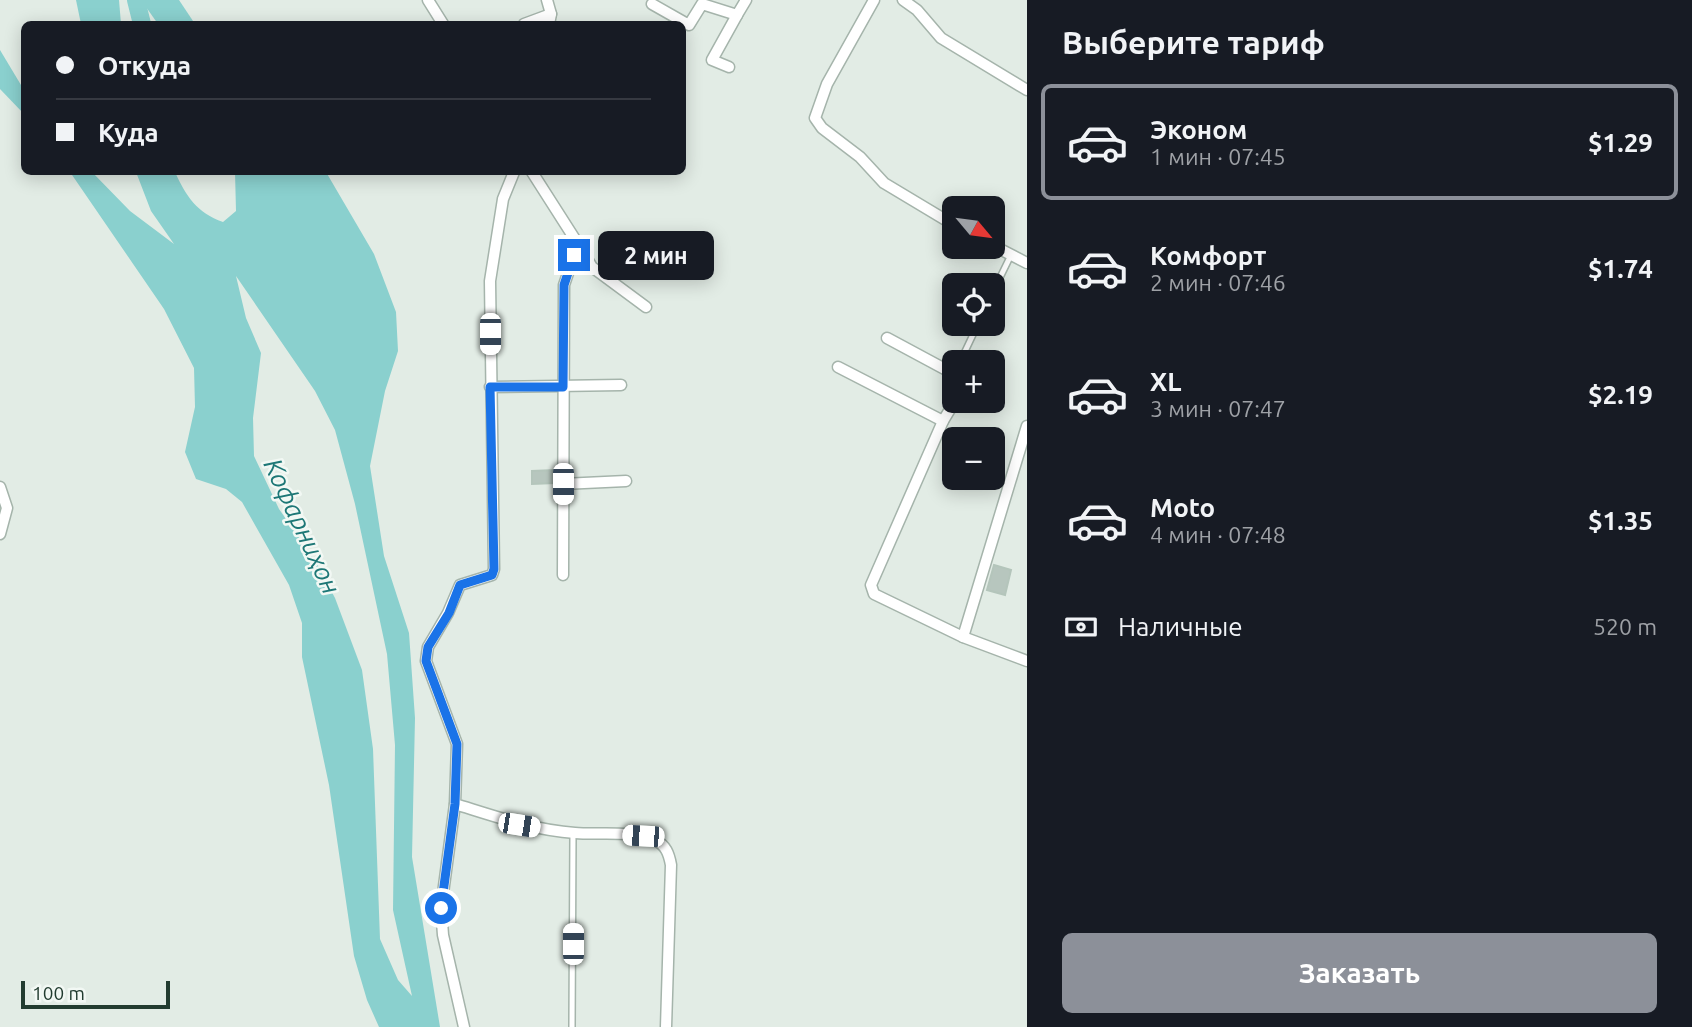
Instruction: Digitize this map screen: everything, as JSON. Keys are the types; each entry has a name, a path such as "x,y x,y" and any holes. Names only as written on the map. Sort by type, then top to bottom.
{"street":[{"path":"428,0 441,21"},
{"path":"547,0 550,19"},
{"path":"729,67 712,60 746,0"},
{"path":"874,0 827,85 815,118 822,128 860,157 884,183 942,218"},
{"path":"903,0 917,10 941,38 1027,90"},
{"path":"652,4 682,21"},
{"path":"686,23 689,25 702,4 737,15"},
{"path":"464,1027 443,935 441,908 455,804 457,744 426,661 428,647 449,613 460,585 492,575 494,569 490,387 493,250 503,199 513,175"},
{"path":"534,175 592,267 646,307"},
{"path":"563,575 564,285 578,244"},
{"path":"1005,252 1027,263"},
{"path":"887,338 942,368"},
{"path":"838,366 943,421"},
{"path":"490,387 621,385"},
{"path":"948,413 873,578 872,589 874,594 963,637 1027,661"},
{"path":"963,637 1027,426"},
{"path":"563,484 626,481"},
{"path":"0,487 7,508 0,534"},
{"path":"455,804 519,825 573,833 643,836 658,841 668,851 671,865 666,1027"}],"lane":[{"path":"1002,273 1011,255"},
{"path":"572,1027 573,833"}],"water":[{"path":"76,0 119,0 121,21 80,21"},
{"path":"141,0 179,0 193,21 156,21"},
{"path":"0,50 21,85 21,111 0,89"},
{"path":"72,175 95,175 130,211 174,244 151,211 137,175 176,175 193,203 206,214 223,222 236,211 235,175 328,175 374,254 396,312 398,351 385,391 370,466 384,556 409,633 415,718 412,857 440,1027 379,1027 367,1000 354,956 329,785 302,657 302,623 289,585 242,502 226,489 196,479 185,452 195,407 194,368 164,309","holes":["236,276 315,391 335,430 355,504 387,654 395,745 393,910 412,996 398,980 380,939 373,749 362,670 335,598 316,562 279,509 254,456 253,418 261,353 246,318"]}],"building":[{"path":"555,470 555,483 532,484 532,471"},
{"path":"994,565 1011,570 1005,595 987,590"}],"waterway":[{"name":"Кофарниҳон","path":"136,0 141,21"}],"route":[{"path":"441,908 455,804 457,744 430,677 426,661 428,647 449,613 454,594 460,585 492,575 494,569 490,387 563,387 564,285 574,255"}]}
